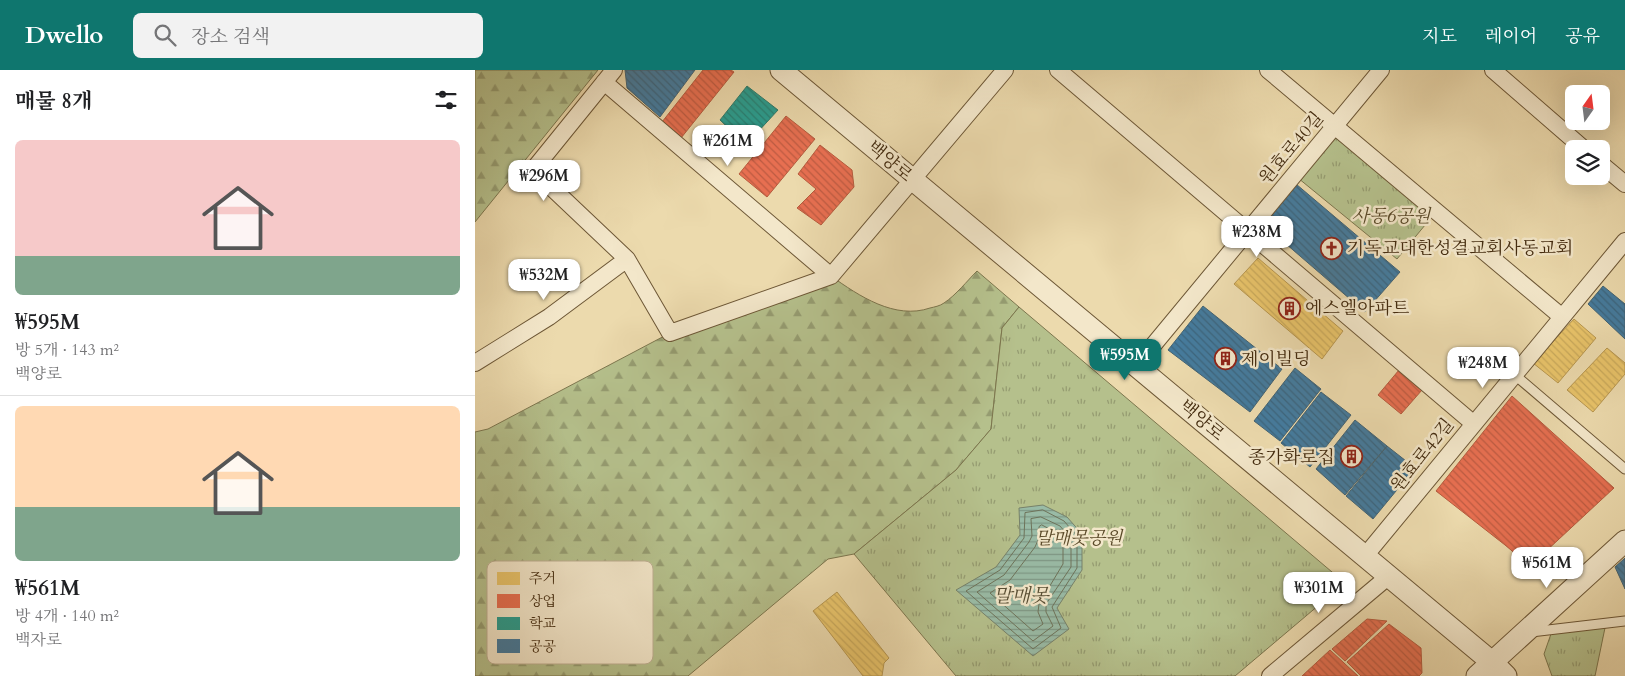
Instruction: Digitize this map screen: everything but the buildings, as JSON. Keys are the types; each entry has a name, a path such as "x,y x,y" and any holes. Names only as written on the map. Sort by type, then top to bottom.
{"street":[{"name":"백양로","path":"781,70 1389,576 1492,672"},
{"path":"831,276 609,76 533,170 627,259 670,333 831,276 1005,70"},
{"path":"1058,70 1474,424"},
{"path":"1269,70 1562,317"},
{"name":"원효로40길","path":"1137,366 1381,70"},
{"path":"1493,70 1574,140"},
{"path":"1610,172 1625,184"},
{"name":"원효로42길","path":"1365,556 1625,241"},
{"path":"475,363 549,317 627,259"},
{"path":"1492,672 1525,633 1625,541"},
{"path":"1270,676 1389,576"}],"lane":[{"path":"1515,375 1625,469"},
{"path":"1525,633 1625,621"}],"green space":[{"path":"475,70 598,70 475,222"},
{"name":"사동6공원","path":"1335,131 1435,213 1397,259 1298,178"},
{"path":"977,271 1019,307 1002,328 991,429 956,470 854,554 828,559 688,676 475,676 475,432 488,429 670,333 831,276 865,298 878,304 904,311 917,311 937,306 944,303"},
{"name":"말매못공원","path":"1019,307 1345,583 1235,676 956,676 854,554 956,470 991,429 1002,328"},
{"path":"1606,623 1595,676 1552,676 1544,654 1552,631"}],"water":[{"name":"말매못","path":"1043,505 1067,517 1082,534 1082,570 1057,608 1069,629 1033,656 956,590 996,567 1020,535 1019,508"}],"place":[{"name":"기독교대한성결교회사동교회","path":"1331,248"},
{"name":"에스엘아파트","path":"1289,308"},
{"name":"제이빌딩","path":"1225,359"},
{"name":"종가화로집","path":"1351,457"}]}
